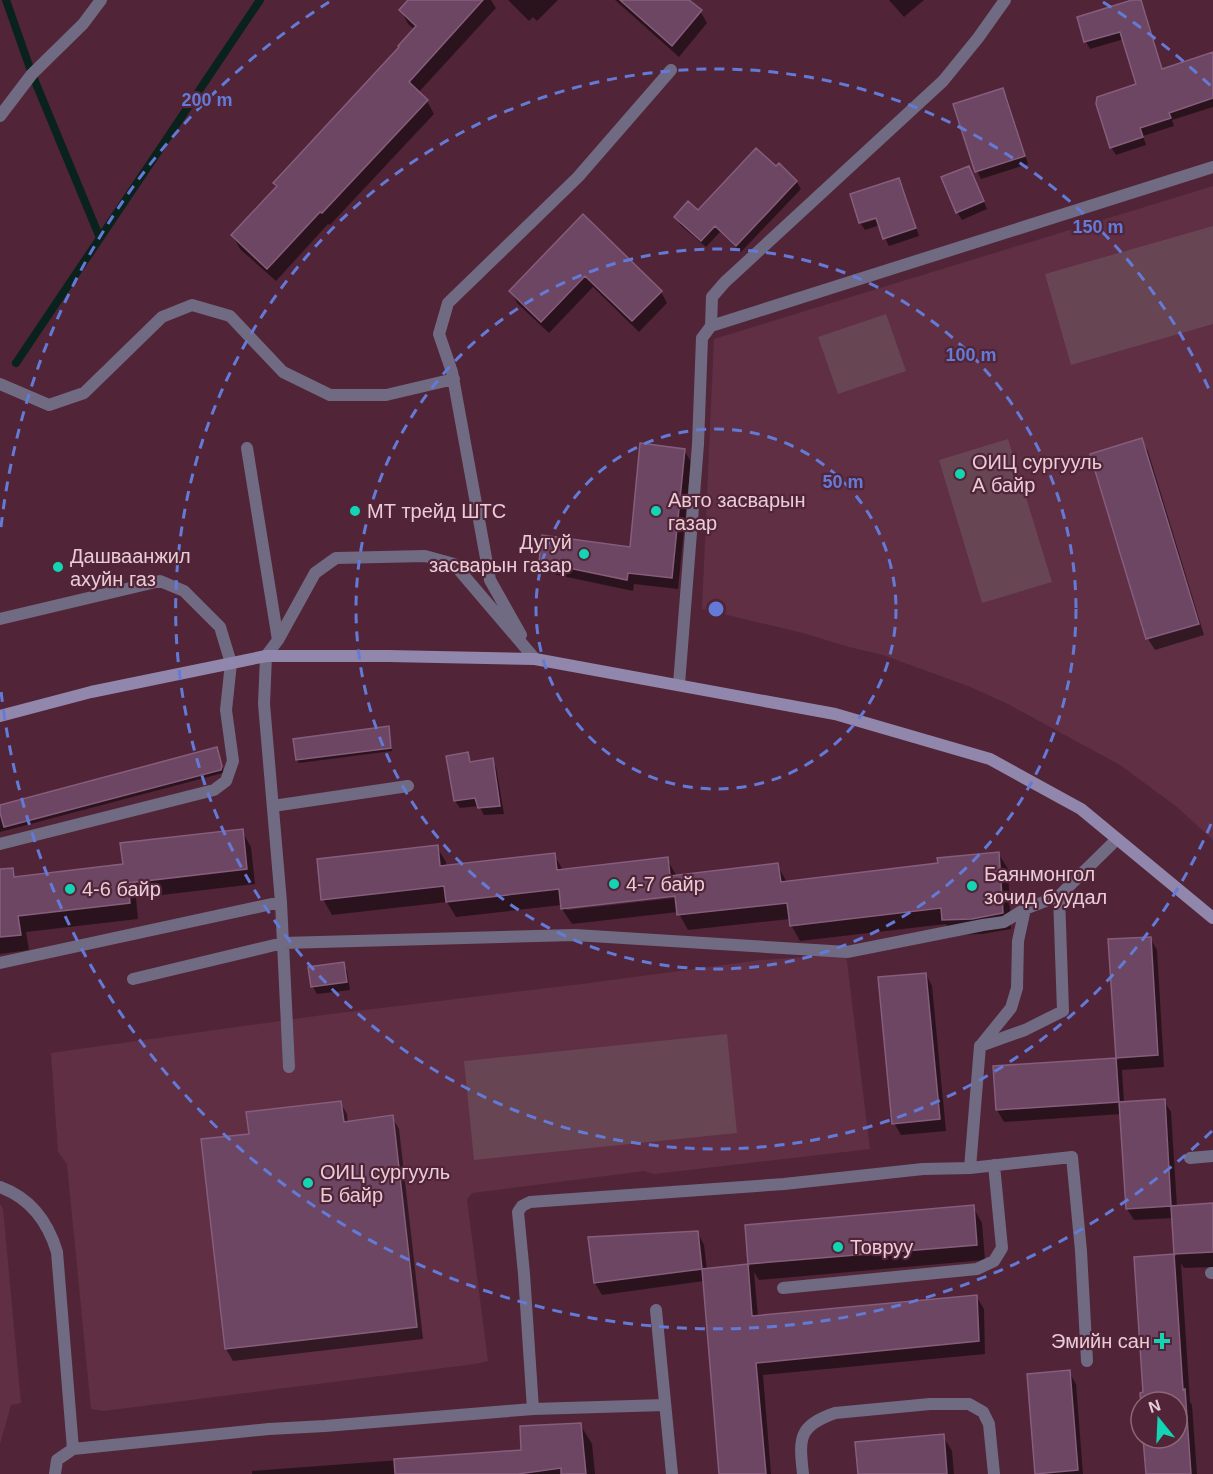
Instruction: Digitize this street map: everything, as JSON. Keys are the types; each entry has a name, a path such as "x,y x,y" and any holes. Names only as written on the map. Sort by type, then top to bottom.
{"street":[{"path":"0,116 32,74 83,24 101,0"},
{"path":"679,684 698,444 702,338 711,326 712,297 725,282 943,81 1005,0"},
{"path":"535,659 490,580 454,379 439,334 448,303 578,177 671,70"},
{"path":"711,326 1213,167"},
{"path":"0,384 50,405 84,393 162,317 192,305 230,316 284,372 330,395 386,395 454,379"},
{"path":"247,448 278,640"},
{"path":"289,1066 281,902 264,704 266,656 278,640 315,573 336,558 425,556 454,564 535,659"},
{"path":"0,619 160,581 184,591 220,627 231,663 226,710 233,761 226,781 214,790 0,843"},
{"path":"0,716 91,692 266,656 535,659 835,714 990,759 1081,809 1213,918"},
{"path":"273,806 408,786"},
{"path":"133,979 283,943 575,935 847,952 1004,922 1025,909 1059,896 1116,838"},
{"path":"980,1046 1025,1030 1063,1011 1059,896"},
{"path":"0,963 281,902"},
{"path":"970,1168 980,1046 1011,1008 1017,988 1018,941 1025,909"},
{"path":"1190,1158 1213,1156"},
{"path":"533,1409 519,1212 522,1206 530,1202 784,1184 923,1169 970,1168 1072,1157 1081,1251 1087,1360"},
{"path":"783,1288 977,1269 994,1261 1002,1248 994,1165"},
{"path":"0,1187 16,1194 38,1213 52,1237 57,1252 73,1449"},
{"path":"656,1310 672,1474"},
{"path":"56,1474 57,1460 73,1449 269,1429 533,1409 665,1404"},
{"path":"803,1474 801,1453 803,1436 811,1424 820,1418 835,1413 930,1404 969,1404 982,1412 989,1424 994,1474"}],"shaded area":[{"name":"ОИЦ сургууль А байр","path":"1213,186 1213,840 1177,807 1120,765 1006,703 968,686 883,655 702,609 714,339"},
{"path":"1213,226 1213,324 1071,365 1045,274"},
{"path":"886,314 906,371 838,394 818,337"},
{"path":"1008,439 1052,582 982,603 939,460"},
{"name":"ОИЦ сургууль Б байр","path":"846,954 870,1149 654,1174 644,1171 472,1193 467,1200 488,1361 103,1411 91,1409 67,1164 58,1152 51,1053 323,1015 761,960"},
{"path":"727,1034 737,1133 474,1160 464,1061"},
{"path":"0,1204 3,1209 21,1403 11,1405 0,1444"}],"building":[{"path":"408,0 483,0 409,82 428,100 267,269 231,235 277,186 273,183 416,26 399,10"},
{"path":"620,0 689,0 702,10 672,46"},
{"path":"1132,0 1141,0 1162,69 1213,52 1213,98 1169,113 1171,118 1140,128 1143,137 1110,148 1096,104 1097,97 1136,84 1120,32 1084,42 1077,17"},
{"path":"1003,88 1025,156 975,172 953,104"},
{"path":"756,148 776,166 779,163 797,181 736,246 715,226 701,241 674,217 688,201 698,210"},
{"path":"969,166 984,201 956,213 941,177"},
{"path":"899,178 916,228 883,239 876,218 859,223 850,194"},
{"path":"583,214 662,291 632,321 585,276 541,322 509,291"},
{"name":"ОИЦ сургууль А байр","path":"1142,438 1199,624 1146,639 1090,454"},
{"name":"Авто засварын газар","path":"640,443 685,449 672,578 628,573 627,580 539,562 542,535 630,547"},
{"path":"389,726 391,748 296,760 293,739"},
{"path":"217,747 221,770 4,827 0,805"},
{"path":"468,752 470,762 493,758 500,806 478,808 475,798 454,801 446,756"},
{"name":"4-6 байр","path":"243,829 247,869 128,883 130,903 18,916 21,935 0,937 0,869 13,868 14,877 123,864 120,843"},
{"name":"4-7 байр","path":"438,845 440,866 555,853 557,870 668,857 670,876 778,863 781,882 938,863 937,858 999,852 1003,913 972,919 942,920 941,908 790,926 787,903 677,915 675,896 561,909 559,889 446,902 444,886 321,900 317,859"},
{"path":"1151,937 1158,1055 1116,1058 1108,939"},
{"path":"344,962 347,982 311,987 308,967"},
{"path":"926,973 940,1119 892,1124 878,977"},
{"path":"1116,1058 1119,1102 996,1110 993,1066"},
{"path":"1165,1099 1171,1206 1126,1209 1119,1102"},
{"name":"ОИЦ сургууль Б байр","path":"341,1101 344,1122 393,1115 417,1327 225,1349 201,1139 249,1134 246,1112"},
{"path":"1213,1203 1213,1252 1174,1254 1171,1206"},
{"path":"974,1205 977,1245 748,1264 745,1225"},
{"path":"698,1231 702,1269 594,1283 588,1237"},
{"path":"1174,1254 1183,1390 1143,1390 1134,1257"},
{"path":"748,1264 752,1316 977,1295 979,1341 756,1363 766,1474 719,1474 702,1269"},
{"path":"1070,1370 1078,1470 1035,1474 1027,1374"},
{"path":"581,1423 586,1474 561,1474 561,1468 518,1474 395,1474 394,1459 521,1450 520,1426"},
{"path":"944,1434 947,1474 858,1474 855,1442"},
{"path":"1189,1446 1191,1474 1146,1474 1144,1450 1189,1450"}],"waterway":[{"path":"6,0 32,74 100,238"},
{"path":"16,363 260,0"}],"place":[{"name":"ОИЦ сургууль А байр","path":"960,474"},
{"name":"МТ трейд ШТС","path":"355,511"},
{"name":"Авто засварын газар","path":"656,511"},
{"name":"Дугуй засварын газар","path":"584,554"},
{"name":"Дашваанжил ахуйн газ","path":"58,567"},
{"name":"4-7 байр","path":"614,884"},
{"name":"Баянмонгол зочид буудал","path":"972,886"},
{"name":"4-6 байр","path":"70,889"},
{"name":"ОИЦ сургууль Б байр","path":"308,1183"},
{"name":"Товруу","path":"838,1247"},
{"name":"Эмийн сан","path":"1162,1341"}]}
